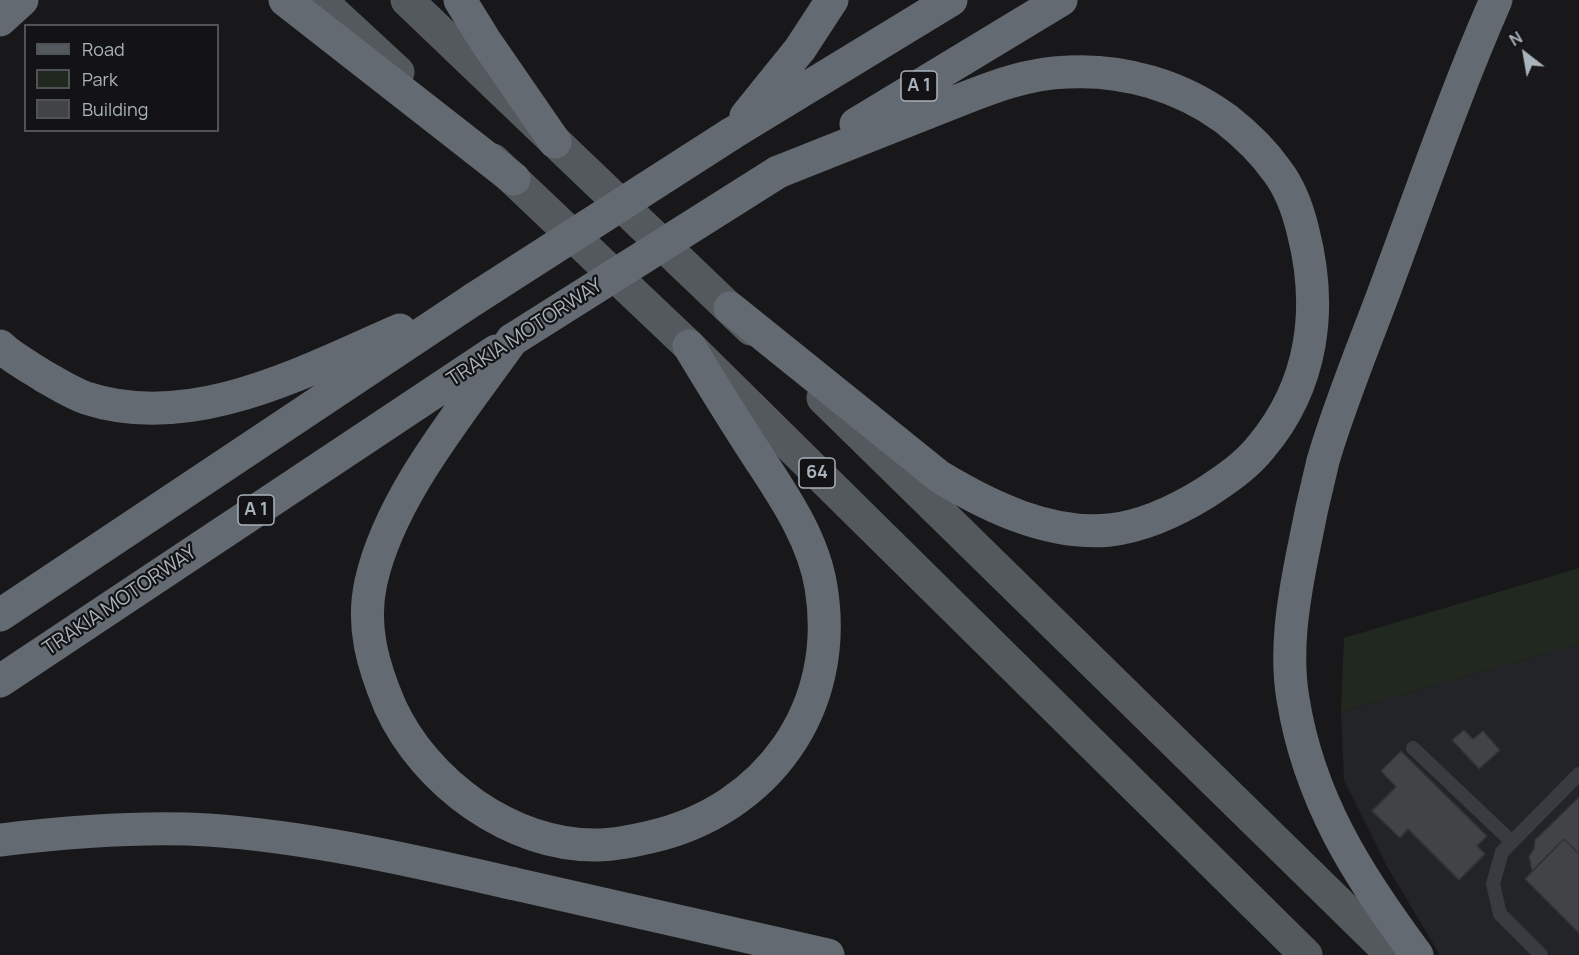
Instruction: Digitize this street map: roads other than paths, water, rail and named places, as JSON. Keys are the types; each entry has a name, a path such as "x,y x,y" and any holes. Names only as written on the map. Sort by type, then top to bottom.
{"highway":[{"path":"0,20 22,0"},
{"path":"285,0 514,179"},
{"path":"460,0 484,39 555,141"},
{"path":"731,134 800,49 832,0"},
{"path":"0,615 474,299 731,134 951,0"},
{"name":"TRAKIA MOTORWAY","path":"0,681 512,340 778,172 1061,0"},
{"path":"1417,955 1365,883 1347,853 1320,794 1309,765 1292,698 1290,634 1298,577 1310,518 1331,436 1462,80 1496,0"},
{"path":"730,308 940,477 969,495 1002,510 1040,522 1074,529 1109,530 1135,525 1189,503 1211,489 1236,471 1259,449 1276,427 1304,369 1314,314 1313,287 1310,256 1292,197 1278,171 1236,127 1211,108 1181,92 1126,76 1098,71 1036,75 967,97 778,172"},
{"path":"0,346 28,367 84,398 114,405 150,408 196,405 244,393 295,375 474,299"},
{"path":"512,340 441,441 393,521 377,560 370,585 366,612 368,636 374,665 396,718 410,741 450,786 472,804 523,831 571,843 596,846 641,839 695,824 743,795 767,773 798,732 810,708 823,658 824,609 821,582 804,534 782,492 689,346"},
{"path":"0,840 122,830 206,830 327,844 481,876 828,955"}],"main road":[{"name":"64","path":"320,0 514,179 689,346 1306,955"},
{"path":"407,0 730,308 1392,955"}],"lane":[{"path":"1413,748 1512,842"},
{"path":"1541,955 1500,914 1493,884 1502,852 1579,774"}]}
